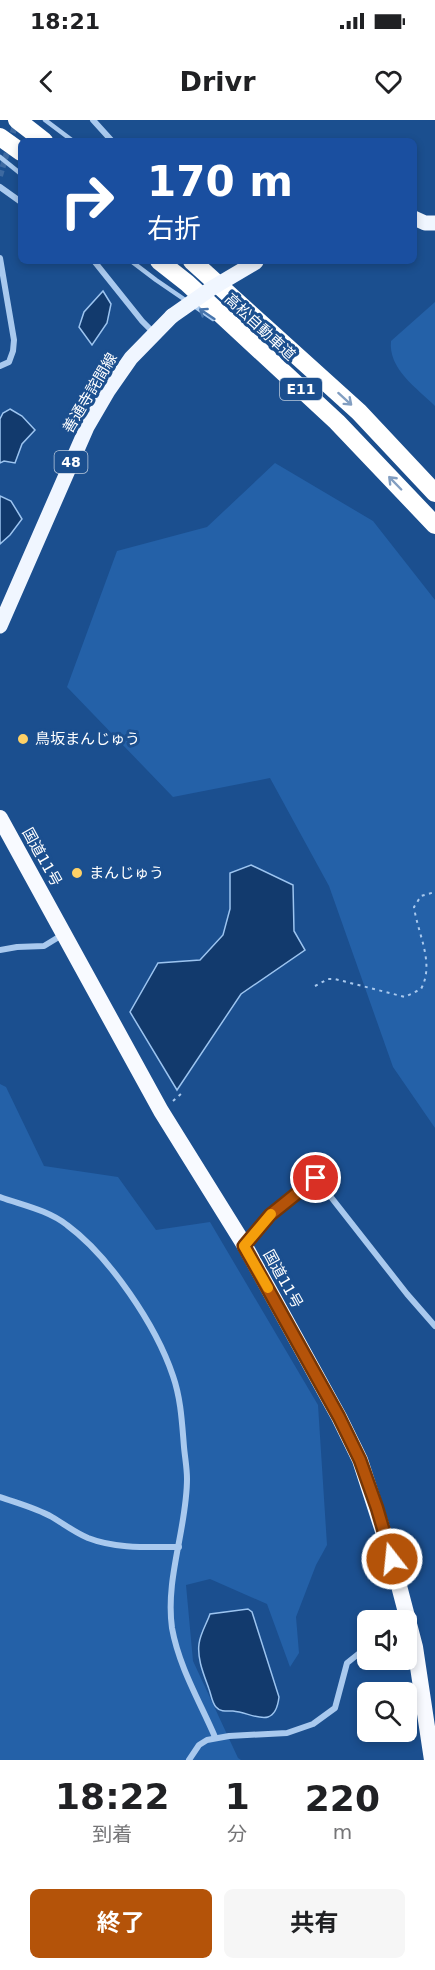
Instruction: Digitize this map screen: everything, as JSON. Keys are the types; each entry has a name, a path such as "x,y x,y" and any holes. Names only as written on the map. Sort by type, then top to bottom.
{"highway":[{"path":"17,120 40,138"},
{"path":"0,136 18,150"},
{"name":"高松自動車道","path":"163,264 337,422 435,525"},
{"name":"高松自動車道","path":"198,264 359,411 435,493"},
{"name":"国道11号","path":"0,818 161,1111 244,1246 339,1417 360,1460 377,1508 402,1610"},
{"name":"国道11号","path":"415,1670 432,1760"}],"main road":[{"path":"417,219 425,223 435,223"},
{"name":"善通寺詫間線","path":"0,626 87,427 125,366 172,316 205,292 252,264"}],"street":[{"path":"93,120 109,138"},
{"path":"0,181 0,188 18,200"},
{"path":"0,258 14,351 9,362 0,366"},
{"path":"96,264 154,333"},
{"path":"0,950 44,946 63,934"},
{"path":"244,1246 270,1215 316,1178 435,1326"},
{"path":"0,1197 51,1215 66,1224 93,1247 126,1290 153,1331 173,1374 180,1403 187,1479 171,1595 172,1627 180,1660 216,1737"},
{"path":"0,1497 37,1510 89,1538 103,1542 140,1547 179,1547"},
{"path":"189,1760 199,1745 216,1737 287,1733 313,1724 335,1708 347,1663 357,1655"}],"lane":[{"path":"45,120 69,138"},
{"path":"0,157 18,172"},
{"path":"135,264 255,347"}],"path":[{"path":"315,986 328,979 335,979 405,997 421,990 427,969 427,956 414,907 421,896 435,892"}],"shaded area":[{"path":"103,291 111,304 107,323 92,345 79,327 84,312"},
{"path":"435,302 435,406 412,385 399,369 391,351 391,341"},
{"path":"10,409 22,416 35,430 22,444 15,463 4,461 0,463 0,419 3,413"},
{"path":"275,463 373,521 435,600 435,1128 393,1067 329,886 270,778 173,797 67,687 117,551 207,527"},
{"path":"0,496 11,501 22,519 0,544"},
{"path":"251,865 293,885 294,931 305,950 241,994 177,1090 130,1012 158,963 200,960 223,935 230,909 230,873"},
{"path":"0,1084 6,1087 44,1166 118,1177 156,1230 210,1222 318,1405 327,1545 316,1565 296,1617 299,1653 290,1667 267,1604 210,1579 186,1585 193,1661 238,1758 241,1760 0,1760"},
{"path":"248,1609 252,1612 279,1697 273,1714 262,1718 218,1709 213,1701 200,1661 200,1640 210,1614"}],"tunnel":[{"path":"0,176 16,122"}],"slow traffic":[{"path":"268,1288 244,1246 271,1214"}],"place":[{"name":"鳥坂まんじゅう","path":"23,739"},
{"name":"まんじゅう","path":"77,873"}],"route":[{"path":"316,1178 270,1215 244,1246 339,1417 360,1460 392,1559"}]}
